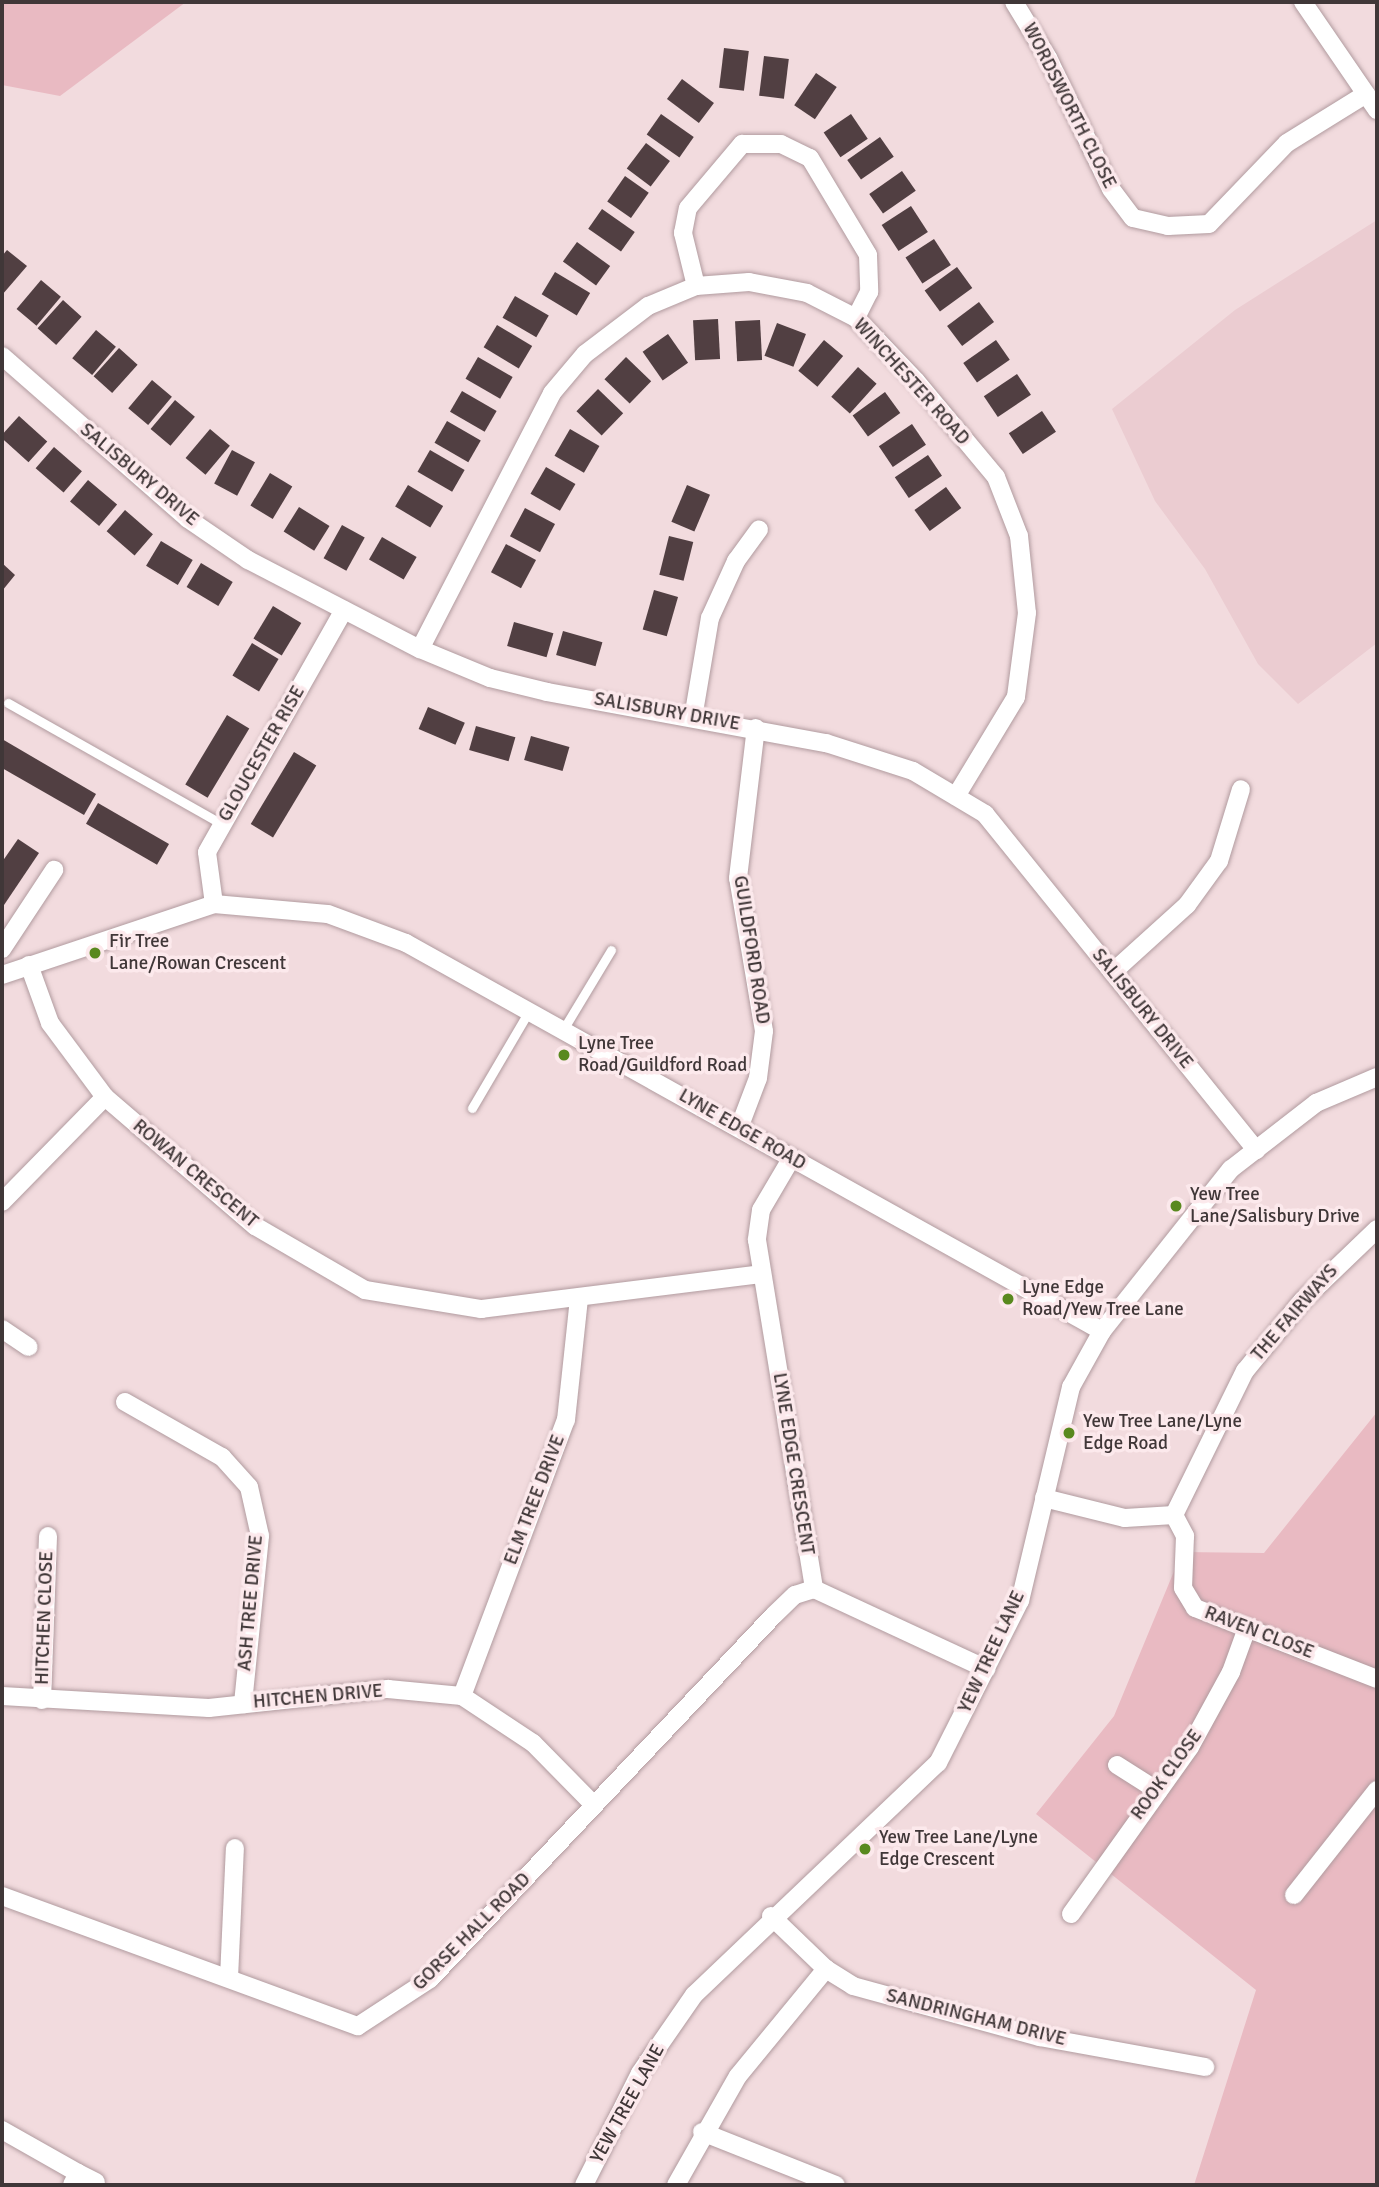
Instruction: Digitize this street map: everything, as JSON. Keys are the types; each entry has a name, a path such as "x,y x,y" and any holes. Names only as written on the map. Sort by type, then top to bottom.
{"street":[{"name":"WORDSWORTH CLOSE","path":"1014,2 1048,58 1111,189 1133,218 1168,226 1209,224 1287,143 1366,94"},
{"path":"1303,2 1377,110"},
{"path":"696,286 683,233 688,208 741,144 781,144 810,158 867,255 869,292 856,318"},
{"name":"WINCHESTER ROAD","path":"420,649 552,393 585,354 648,306 696,286 749,282 807,293 856,318 996,477 1019,537 1027,613 1016,697 956,796"},
{"name":"SALISBURY DRIVE","path":"2,356 188,519 248,560 420,649 490,678 693,718 756,727 913,771 985,814 1256,1150"},
{"path":"693,718 710,618 736,561 760,530"},
{"name":"GLOUCESTER RISE","path":"215,904 207,852 344,610"},
{"name":"GUILDFORD ROAD","path":"739,1128 758,1078 764,1031 738,878 756,727"},
{"path":"1113,972 1187,905 1219,861 1241,789"},
{"path":"2,949 54,870"},
{"path":"2,975 215,904"},
{"name":"LYNE EDGE ROAD","path":"215,904 328,914 407,943 564,1028 1102,1331"},
{"name":"ROWAN CRESCENT","path":"29,965 50,1023 105,1097 255,1226 365,1290 481,1309 762,1274"},
{"name":"YEW TREE LANE","path":"584,2185 640,2073 687,2006 772,1916 939,1763 1020,1601 1071,1387 1102,1331 1231,1169 1316,1103 1377,1077"},
{"path":"2,1202 105,1097"},
{"name":"LYNE EDGE CRESCENT","path":"791,1158 758,1223 762,1274 814,1590"},
{"name":"THE FAIRWAYS","path":"1174,1515 1245,1371 1302,1301 1377,1229"},
{"name":"ELM TREE DRIVE","path":"462,1696 566,1420 579,1298"},
{"path":"2,1329 29,1347"},
{"name":"ASH TREE DRIVE","path":"125,1402 222,1457 249,1487 260,1535 243,1704"},
{"path":"1044,1498 1125,1518 1174,1515"},
{"name":"RAVEN CLOSE","path":"1174,1515 1185,1536 1187,1601 1247,1628 1377,1679"},
{"name":"HITCHEN CLOSE","path":"42,1700 48,1536"},
{"path":"814,1590 986,1669"},
{"name":"GORSE HALL ROAD","path":"2,1896 358,2026 429,1979 774,1615 795,1595 814,1590"},
{"name":"ROOK CLOSE","path":"1071,1914 1210,1713 1247,1628"},
{"name":"HITCHEN DRIVE","path":"2,1696 42,1700 243,1704 388,1689 462,1696 533,1743 594,1805"},
{"path":"1117,1765 1158,1791"},
{"path":"1294,1895 1377,1790"},
{"path":"229,1978 235,1848"},
{"name":"SANDRINGHAM DRIVE","path":"772,1916 826,1969 853,1986 1040,2037 1205,2067"},
{"path":"676,2185 702,2132 738,2076 826,1969"},
{"path":"2,2130 75,2179 96,2182"},
{"path":"702,2132 836,2185"}],"lane":[{"path":"8,703 222,824"},
{"path":"564,1028 611,950"},
{"path":"472,1108 530,1010"}],"shaded area":[{"path":"2,2 186,2 60,96 2,85"},
{"path":"1377,220 1377,643 1298,704 1258,664 1205,569 1155,501 1112,409 1235,310"},
{"path":"1377,1412 1377,2185 1194,2185 1256,1990 1036,1814 1114,1716 1182,1552 1264,1553"}],"building":[{"path":"724,48 749,51 744,91 719,88"},
{"path":"764,56 789,59 784,99 759,96"},
{"path":"816,73 837,87 815,119 794,105"},
{"path":"682,79 714,103 699,123 667,99"},
{"path":"661,114 694,137 679,157 647,134"},
{"path":"851,114 868,139 840,157 824,132"},
{"path":"880,137 894,157 861,180 847,160"},
{"path":"646,143 670,161 651,187 627,169"},
{"path":"902,171 916,191 883,214 869,194"},
{"path":"625,176 649,193 631,218 607,201"},
{"path":"911,206 928,232 899,251 882,225"},
{"path":"602,209 635,232 621,252 588,229"},
{"path":"934,239 951,265 922,284 905,258"},
{"path":"577,242 610,266 596,286 563,261"},
{"path":"7,250 27,266 2,295 2,256"},
{"path":"957,267 972,288 940,312 925,291"},
{"path":"555,272 590,293 577,315 542,294"},
{"path":"41,280 61,297 36,326 17,309"},
{"path":"515,296 549,316 536,337 502,318"},
{"path":"63,300 82,317 56,345 38,328"},
{"path":"979,302 994,322 962,346 947,326"},
{"path":"718,319 720,359 695,360 693,320"},
{"path":"760,320 762,360 737,361 735,321"},
{"path":"777,323 806,334 793,367 764,356"},
{"path":"497,325 532,346 519,368 484,347"},
{"path":"96,330 116,347 92,375 72,358"},
{"path":"668,334 688,363 663,380 643,352"},
{"path":"824,340 843,356 817,387 798,371"},
{"path":"996,340 1010,360 977,383 963,363"},
{"path":"119,348 138,365 112,393 94,376"},
{"path":"478,357 513,377 500,399 466,379"},
{"path":"626,357 651,381 630,404 604,379"},
{"path":"858,367 877,384 850,413 831,397"},
{"path":"1017,374 1031,395 998,417 984,396"},
{"path":"152,380 172,397 148,425 128,408"},
{"path":"598,389 623,413 602,436 576,411"},
{"path":"462,391 497,411 485,432 450,412"},
{"path":"885,392 900,413 868,437 853,416"},
{"path":"175,400 195,417 170,446 151,429"},
{"path":"1042,411 1056,432 1023,454 1009,433"},
{"path":"19,416 47,441 29,462 2,438 2,435"},
{"path":"447,421 481,440 468,462 434,443"},
{"path":"912,424 926,445 893,467 879,446"},
{"path":"210,429 230,446 205,475 186,458"},
{"path":"570,429 599,446 584,473 554,456"},
{"path":"54,447 82,471 64,492 36,468"},
{"path":"232,450 255,462 237,496 214,484"},
{"path":"430,450 465,470 452,492 418,472"},
{"path":"928,455 942,476 909,498 895,477"},
{"path":"546,467 575,484 560,511 530,494"},
{"path":"270,473 292,486 273,519 250,506"},
{"path":"88,480 117,504 99,526 70,501"},
{"path":"408,485 443,506 430,528 395,506"},
{"path":"687,485 710,495 694,532 671,522"},
{"path":"946,487 961,508 930,531 914,510"},
{"path":"299,507 330,526 314,551 284,532"},
{"path":"525,508 555,524 540,552 510,536"},
{"path":"125,510 153,534 135,555 107,531"},
{"path":"342,525 365,538 346,571 324,558"},
{"path":"669,536 693,542 684,581 659,575"},
{"path":"382,537 417,557 404,580 369,560"},
{"path":"161,541 193,560 178,585 146,566"},
{"path":"506,544 536,560 521,588 491,572"},
{"path":"2,563 15,575 2,591"},
{"path":"201,563 233,582 218,606 187,587"},
{"path":"654,590 678,597 667,636 643,629"},
{"path":"273,606 301,623 282,656 253,639"},
{"path":"514,622 553,633 547,657 507,646"},
{"path":"563,631 602,642 596,666 556,655"},
{"path":"252,643 279,659 259,692 232,676"},
{"path":"428,707 465,723 455,745 419,729"},
{"path":"227,715 249,728 208,798 185,784"},
{"path":"476,726 515,737 509,761 469,750"},
{"path":"531,736 569,747 563,771 524,760"},
{"path":"2,739 96,794 84,815 2,768"},
{"path":"294,752 316,765 273,837 251,824"},
{"path":"98,803 169,844 157,865 86,824"},
{"path":"18,839 39,853 2,908 2,862"}],"place":[{"name":"Fir Tree Lane/Rowan Crescent","path":"95,953"},
{"name":"Lyne Tree Road/Guildford Road","path":"564,1055"},
{"name":"Yew Tree Lane/Salisbury Drive","path":"1176,1206"},
{"name":"Lyne Edge Road/Yew Tree Lane","path":"1008,1299"},
{"name":"Yew Tree Lane/Lyne Edge Road","path":"1069,1433"},
{"name":"Yew Tree Lane/Lyne Edge Crescent","path":"865,1849"}]}
